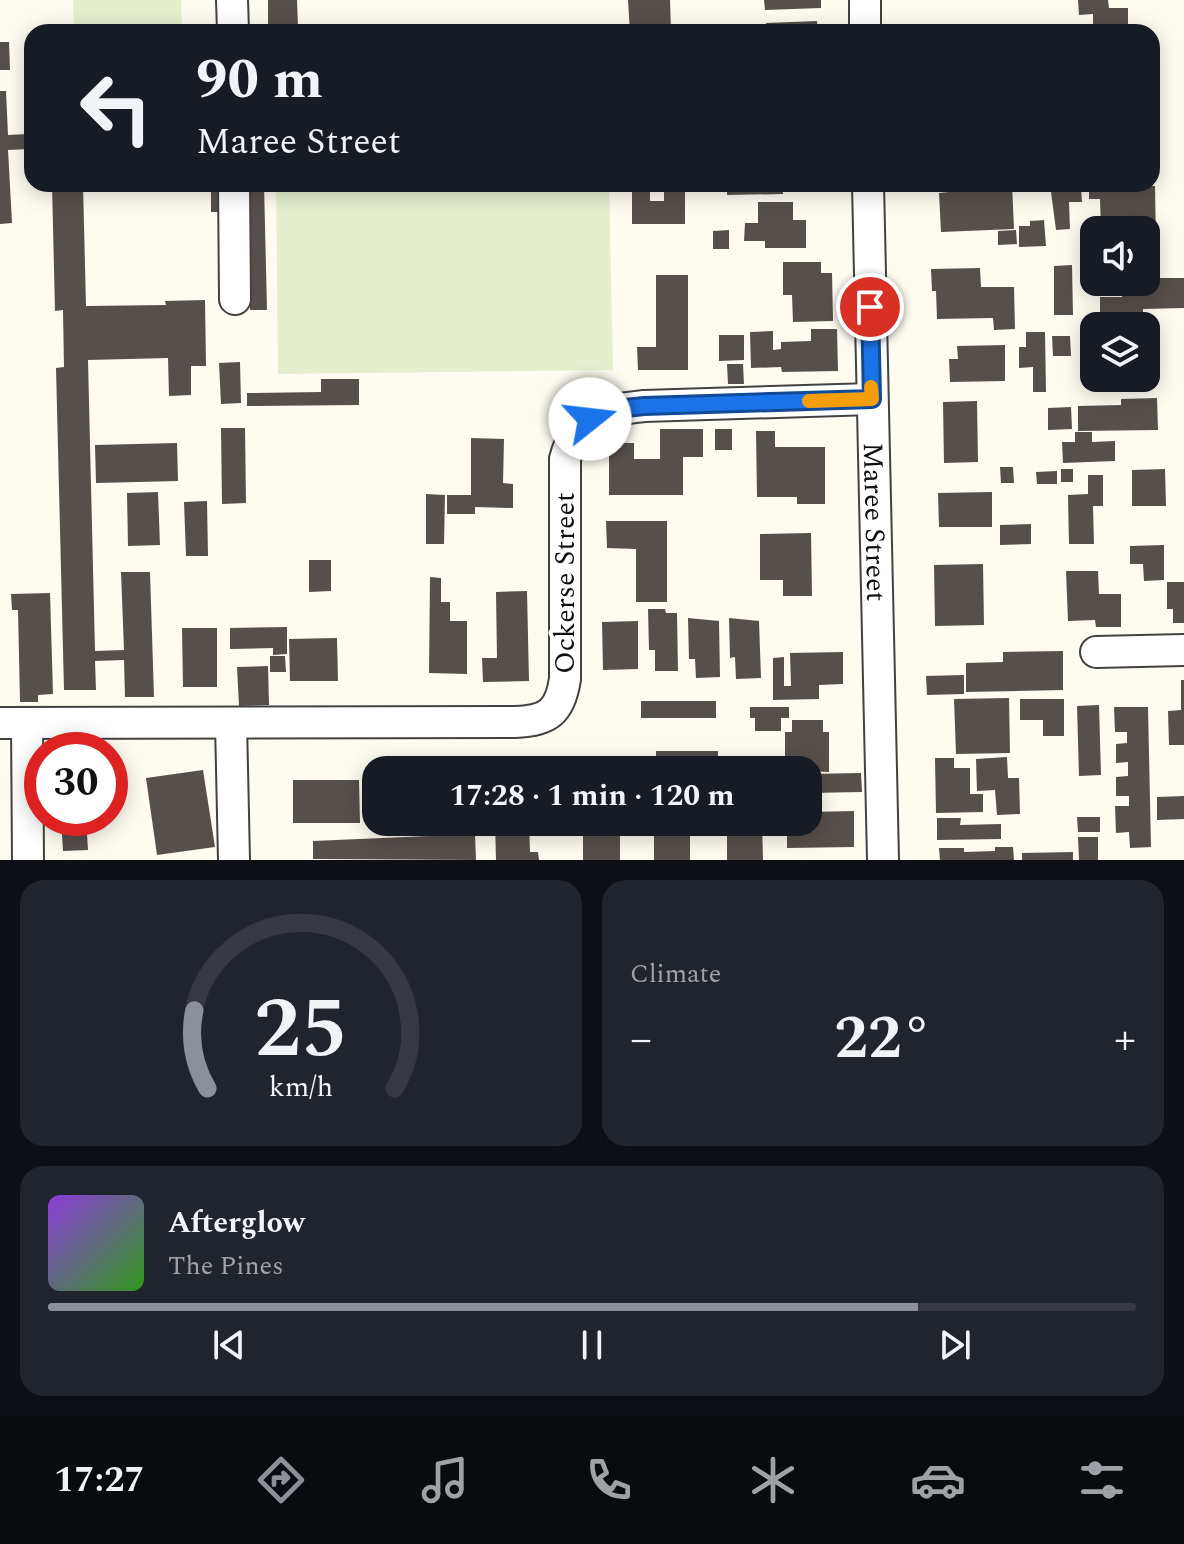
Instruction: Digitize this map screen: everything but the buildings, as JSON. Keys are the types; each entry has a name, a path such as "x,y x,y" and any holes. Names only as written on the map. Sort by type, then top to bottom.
{"street":[{"path":"232,0 233,24"},
{"path":"865,0 865,24"},
{"path":"234,192 235,299"},
{"name":"Maree Street","path":"868,192 883,860"},
{"name":"Ockerse Street","path":"13,723 528,721 550,714 559,705 565,679 565,459 575,431 590,419 616,409 872,399"},
{"path":"1096,652 1184,650"},
{"path":"13,723 28,860"},
{"path":"231,723 234,860"}],"green space":[{"path":"73,0 181,0 182,24 74,24"},
{"path":"276,192 609,192 613,370 278,374"}],"slow traffic":[{"path":"809,401 872,399 871,387"}],"route":[{"path":"590,419 616,409 644,406 872,399 870,307"}]}
